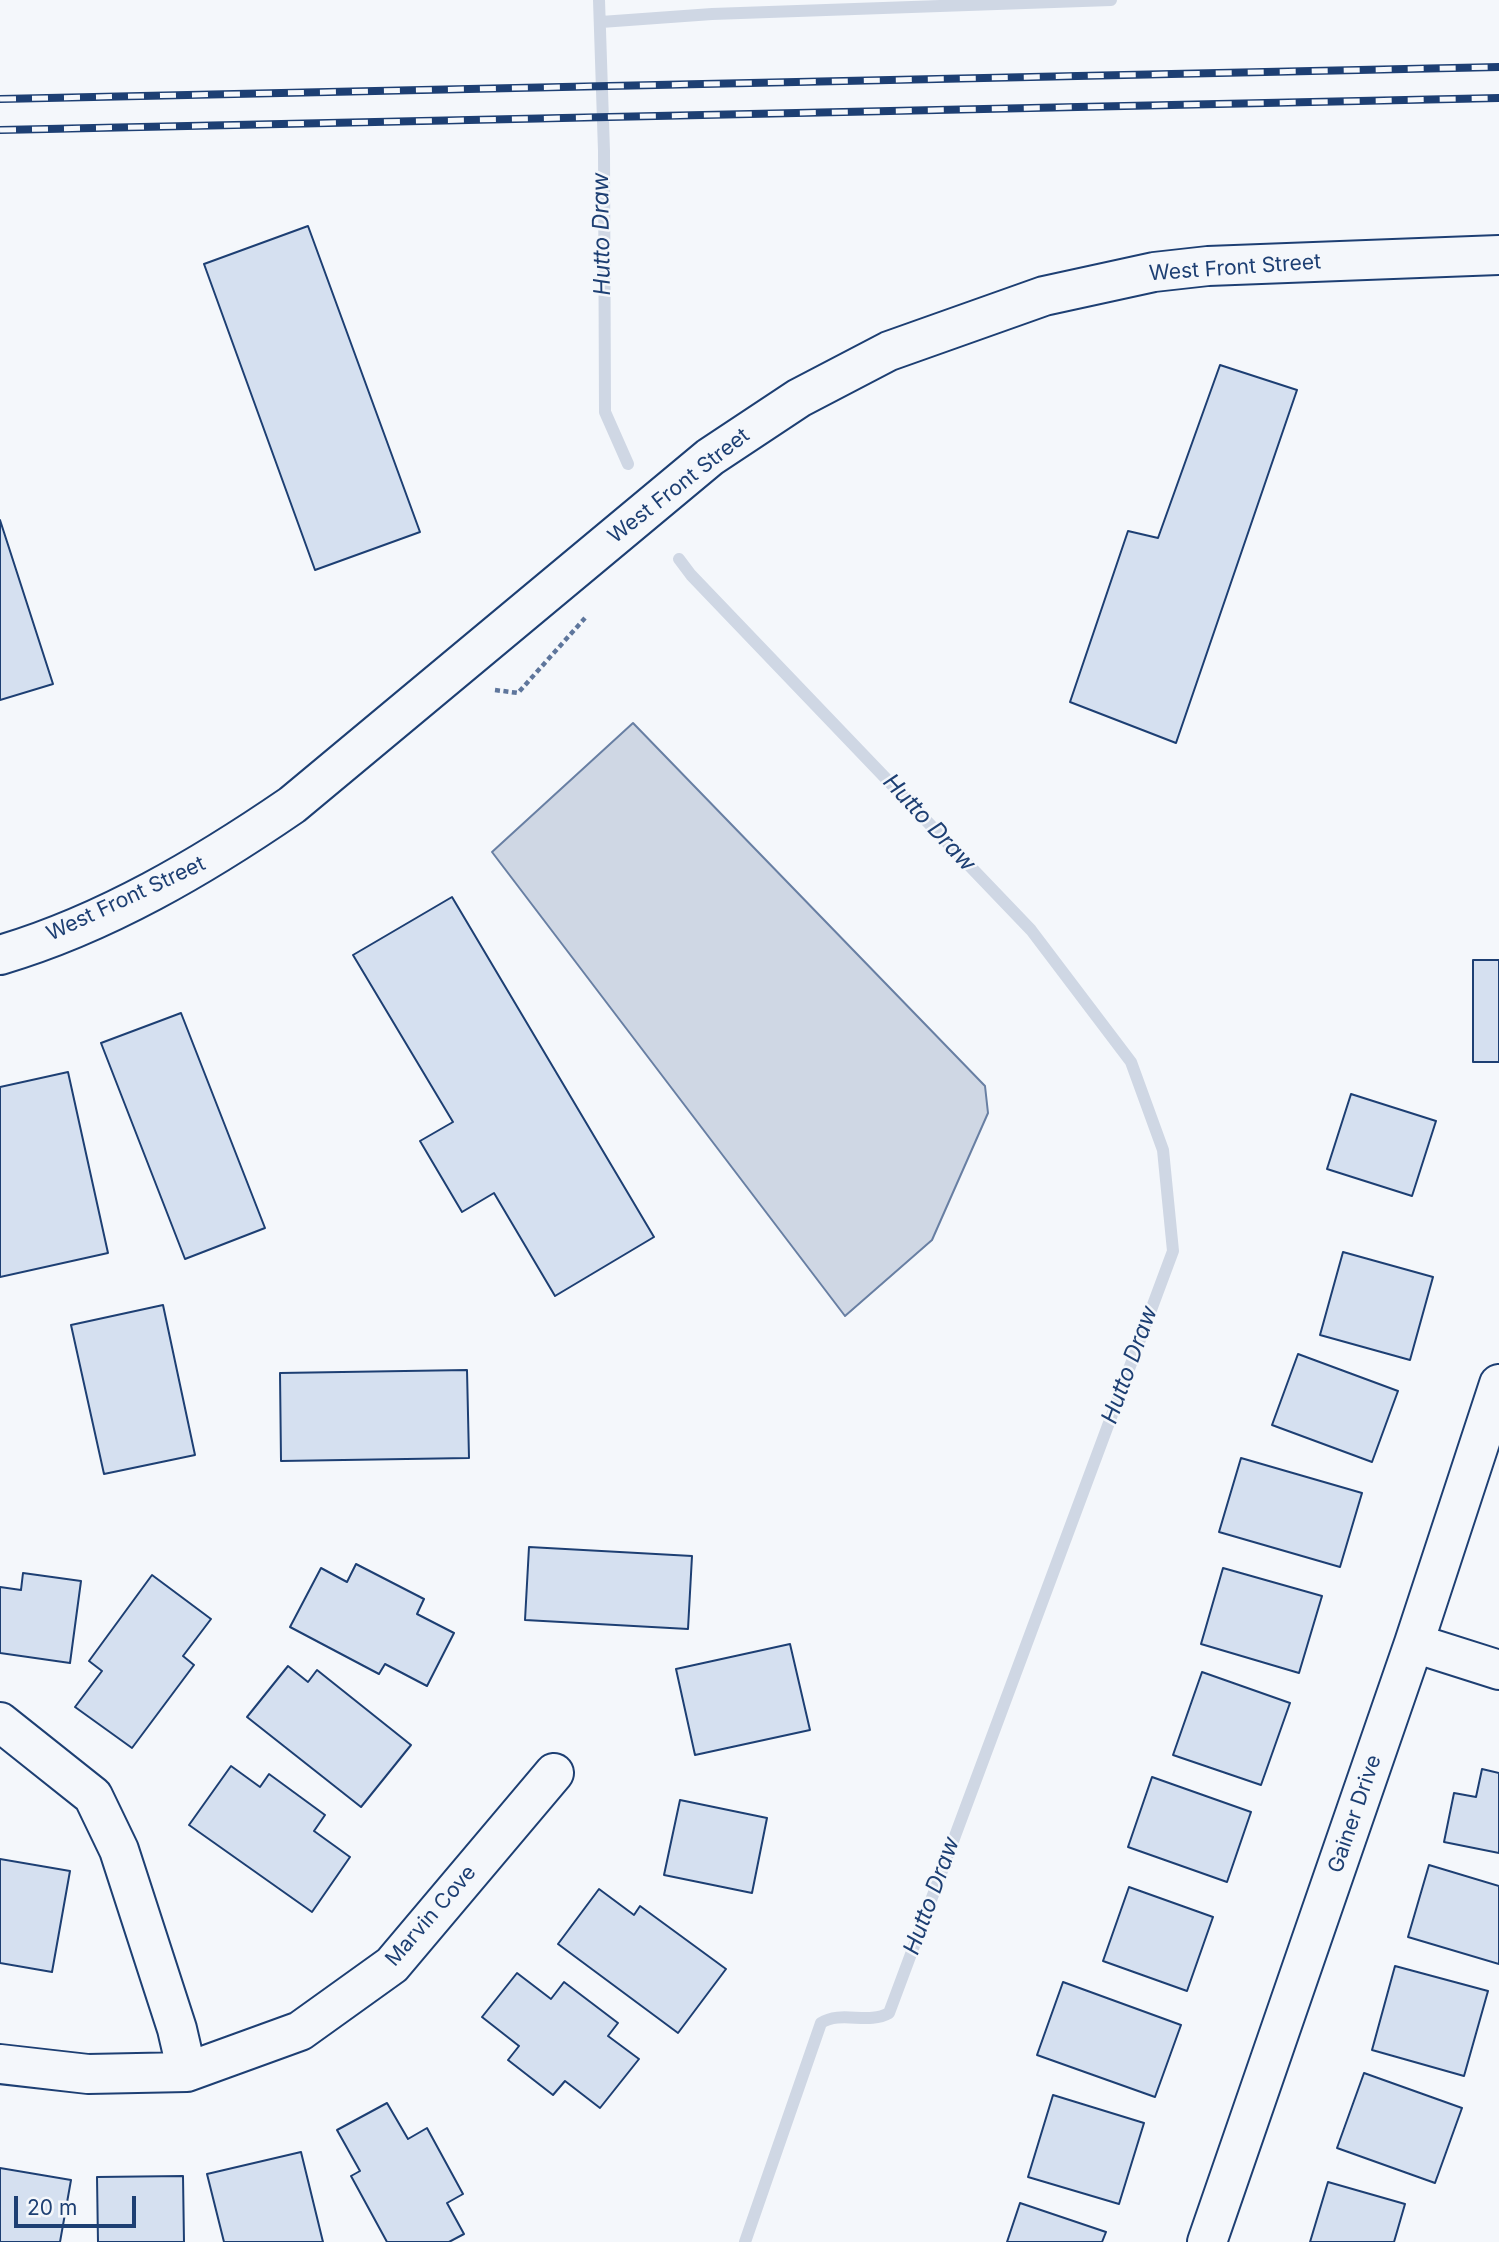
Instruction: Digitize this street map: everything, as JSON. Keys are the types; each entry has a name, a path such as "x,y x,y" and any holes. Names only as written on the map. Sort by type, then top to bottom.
{"street":[{"name":"West Front Street","path":"0,955 23,948 134,901 223,853 292,805 710,457 799,398 889,351 1044,296 1154,272 1208,266 1499,256"},
{"name":"Gainer Drive","path":"1207,2242 1414,1643 1499,1384"},
{"path":"1414,1643 1499,1670"},
{"path":"0,1722 93,1796 119,1850 177,2029 187,2072"},
{"name":"Marvin Cove","path":"0,2064 88,2074 187,2072 300,2031 392,1965 554,1773"}],"path":[{"path":"485,689 518,693 586,617"}],"shaded area":[{"path":"633,723 985,1086 988,1113 932,1240 845,1316 492,852"}],"building":[{"path":"308,226 420,532 315,570 204,264"},
{"path":"1220,365 1297,390 1176,743 1070,702 1128,531 1158,538"},
{"path":"0,520 53,684 0,700"},
{"path":"452,897 654,1237 555,1296 494,1193 462,1212 420,1141 453,1122 353,955"},
{"path":"1473,960 1499,960 1499,1062 1473,1062"},
{"path":"181,1013 265,1228 185,1259 101,1043"},
{"path":"68,1072 108,1253 0,1277 0,1087"},
{"path":"1351,1094 1436,1121 1412,1196 1327,1169"},
{"path":"1343,1252 1433,1277 1410,1360 1320,1335"},
{"path":"163,1305 195,1455 104,1474 71,1325"},
{"path":"1298,1354 1398,1391 1372,1462 1272,1425"},
{"path":"467,1370 469,1458 281,1461 280,1373"},
{"path":"1241,1458 1362,1493 1340,1567 1219,1532"},
{"path":"529,1547 692,1556 688,1629 525,1620"},
{"path":"356,1564 424,1599 417,1614 454,1633 427,1686 385,1664 379,1674 290,1627 321,1568 347,1582"},
{"path":"1223,1568 1322,1596 1299,1673 1201,1644"},
{"path":"23,1573 81,1581 70,1663 0,1653 0,1587 21,1590"},
{"path":"152,1575 211,1619 183,1656 194,1665 132,1748 75,1707 102,1671 89,1661"},
{"path":"790,1644 810,1730 695,1755 676,1669"},
{"path":"288,1666 308,1682 317,1670 411,1745 361,1807 247,1717"},
{"path":"1202,1672 1290,1703 1261,1785 1173,1755"},
{"path":"231,1766 260,1787 269,1774 325,1815 314,1831 350,1857 312,1912 189,1825"},
{"path":"1482,1769 1499,1773 1499,1853 1444,1842 1454,1793 1476,1797"},
{"path":"1152,1777 1251,1812 1227,1882 1128,1847"},
{"path":"680,1800 767,1818 752,1893 664,1875"},
{"path":"0,1859 70,1871 52,1972 0,1963"},
{"path":"1429,1865 1499,1886 1499,1964 1408,1937"},
{"path":"1129,1887 1213,1917 1187,1991 1103,1961"},
{"path":"599,1889 634,1915 640,1906 726,1969 678,2033 558,1944"},
{"path":"1395,1966 1488,1991 1464,2076 1372,2050"},
{"path":"517,1973 551,1999 564,1982 618,2023 608,2036 639,2059 600,2108 565,2081 553,2095 508,2060 519,2046 482,2017"},
{"path":"1063,1982 1181,2025 1155,2097 1037,2055"},
{"path":"1364,2073 1462,2108 1435,2183 1337,2148"},
{"path":"1053,2095 1144,2123 1119,2204 1028,2177"},
{"path":"387,2103 408,2139 427,2128 463,2194 447,2203 464,2234 449,2242 387,2242 351,2176 360,2171 337,2130"},
{"path":"301,2152 323,2242 224,2242 207,2174"},
{"path":"0,2168 71,2180 60,2242 0,2242"},
{"path":"183,2176 184,2242 98,2242 97,2177"},
{"path":"1328,2182 1405,2204 1394,2242 1310,2242"},
{"path":"1020,2203 1106,2232 1102,2242 1007,2242"}],"waterway":[{"name":"Hutto Draw","path":"599,0 604,151 605,412 628,464"},
{"path":"601,22 712,14 1111,0"},
{"name":"Hutto Draw","path":"679,559 691,575 1031,930 1131,1062 1163,1150 1173,1251 889,2013 872,2018 829,2019 821,2023 745,2242"}],"railway":[{"path":"0,99 1499,67"},
{"path":"0,130 1499,98"}]}
